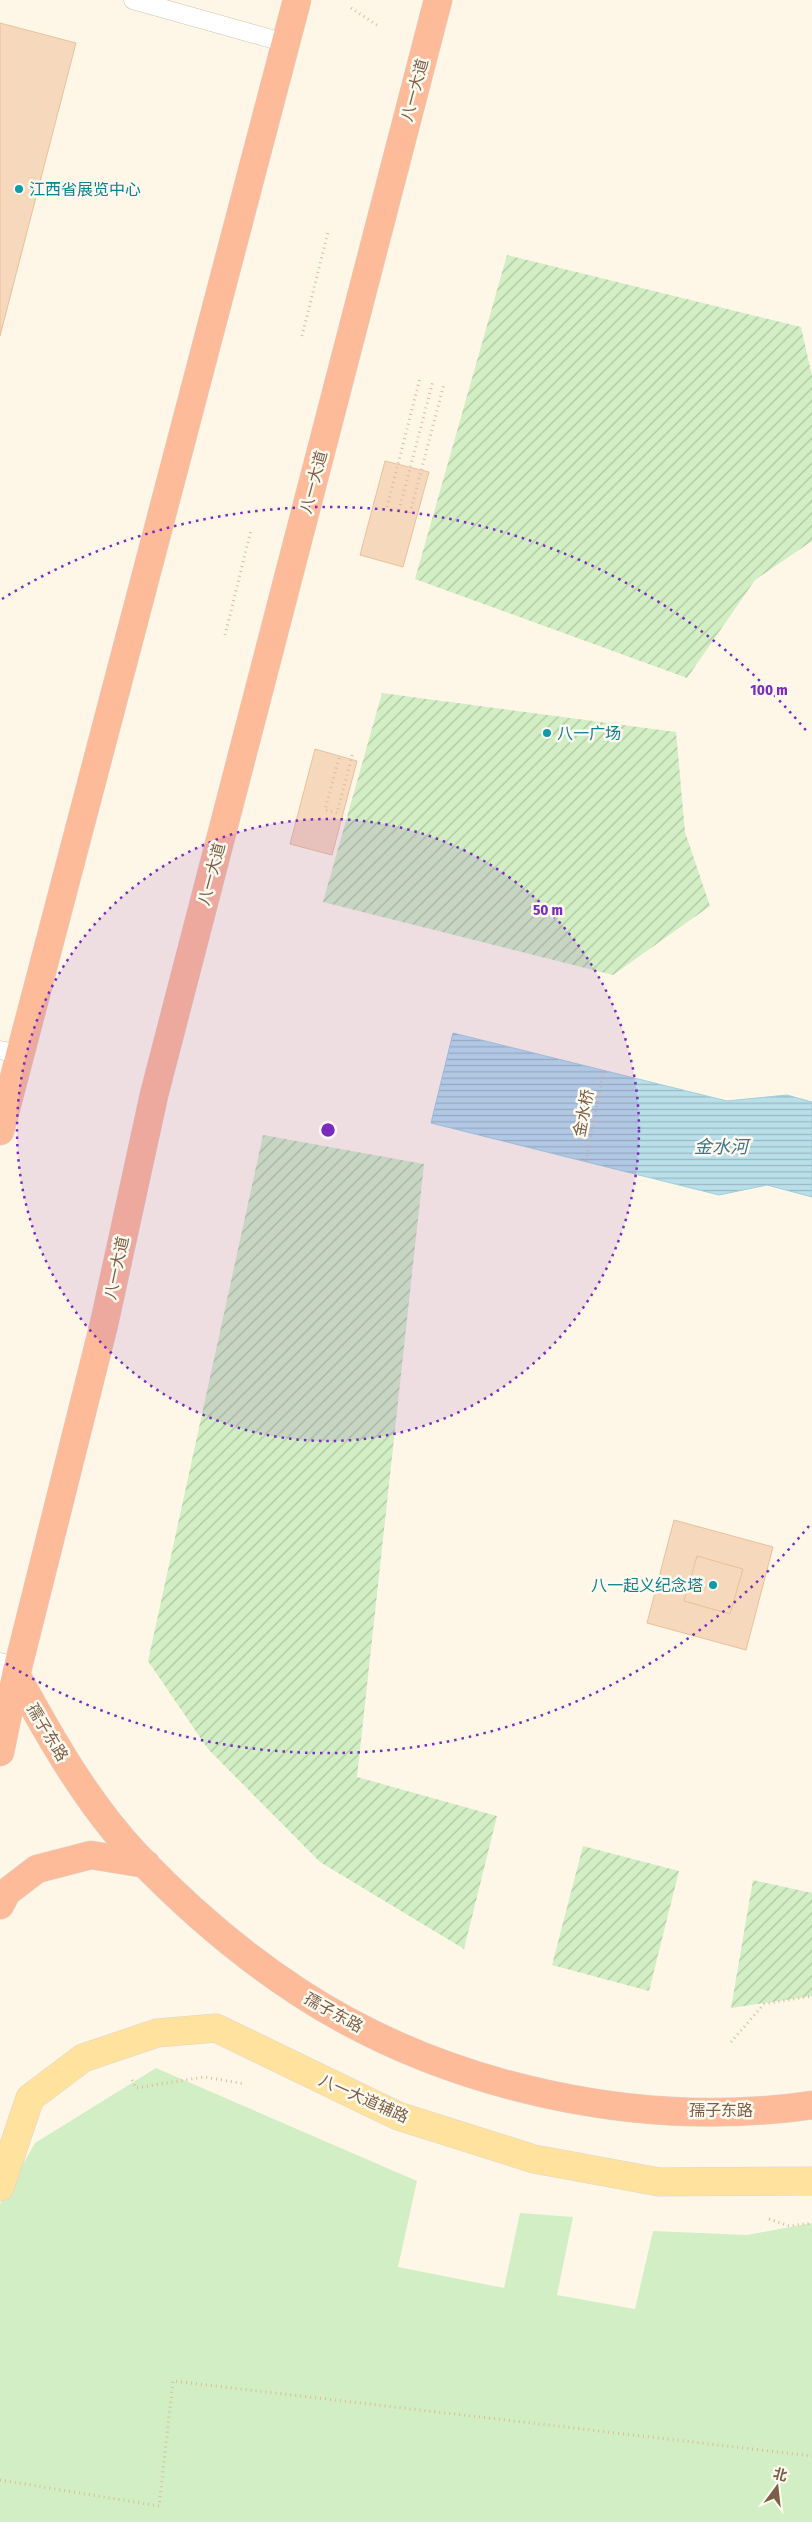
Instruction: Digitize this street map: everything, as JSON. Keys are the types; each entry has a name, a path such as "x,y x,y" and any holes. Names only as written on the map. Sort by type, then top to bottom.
{"highway":[{"path":"0,1130 10,1052 297,0"},
{"name":"八一大道","path":"0,1752 5,1674 104,1324 154,1095 438,0"},
{"name":"孺子东路","path":"5,1674 90,1799 146,1864 187,1906 242,1952 302,1994 365,2030 431,2059 499,2082 570,2099 642,2109 705,2112 803,2110"},
{"path":"0,1905 8,1892 37,1869 91,1855 146,1864"}],"main road":[{"name":"八一大道辅路","path":"0,2187 30,2098 83,2058 157,2033 216,2028 398,2116 534,2159 659,2182 812,2181"}],"lane":[{"path":"133,0 286,43"}],"path":[{"path":"351,8 377,25"},
{"path":"302,336 328,232"},
{"path":"387,507 420,378"},
{"path":"399,510 432,381"},
{"path":"410,513 444,384"},
{"path":"225,635 251,530"},
{"path":"339,758 325,810 337,813 354,752"},
{"name":"金水桥","path":"586,1161 604,1070"},
{"path":"731,2042 764,2004 812,1996"},
{"path":"789,2226 812,2223"},
{"path":"0,2480 159,2506 174,2381 812,2456"}],"green space":[{"path":"507,255 801,327 812,376 812,541 755,580 687,678 415,579"},
{"path":"382,693 676,732 685,832 710,906 613,975 323,902"},
{"path":"263,1135 424,1164 357,1777 497,1816 464,1949 320,1862 208,1749 148,1661"},
{"path":"583,1846 679,1871 649,1991 552,1965"},
{"path":"753,1880 812,1893 812,1996 731,2008"},
{"path":"156,2068 417,2181 398,2267 504,2288 520,2213 573,2217 557,2295 635,2309 653,2231 747,2235 812,2223 812,2522 0,2522 0,2204 35,2143"}],"water":[{"name":"金水河","path":"453,1033 727,1101 787,1095 812,1102 812,1197 767,1185 719,1195 431,1123"}],"building":[{"name":"江西省展览中心","path":"0,23 76,43 0,336"},
{"path":"385,461 429,472 403,567 360,555"},
{"path":"315,749 357,761 332,855 290,844"},
{"path":"674,1520 773,1547 746,1650 647,1623"},
{"name":"八一起义纪念塔","path":"697,1556 743,1569 730,1614 684,1601"}],"place":[{"name":"江西省展览中心","path":"19,189"},
{"name":"八一广场","path":"547,733"},
{"name":"八一起义纪念塔","path":"713,1585"}]}
